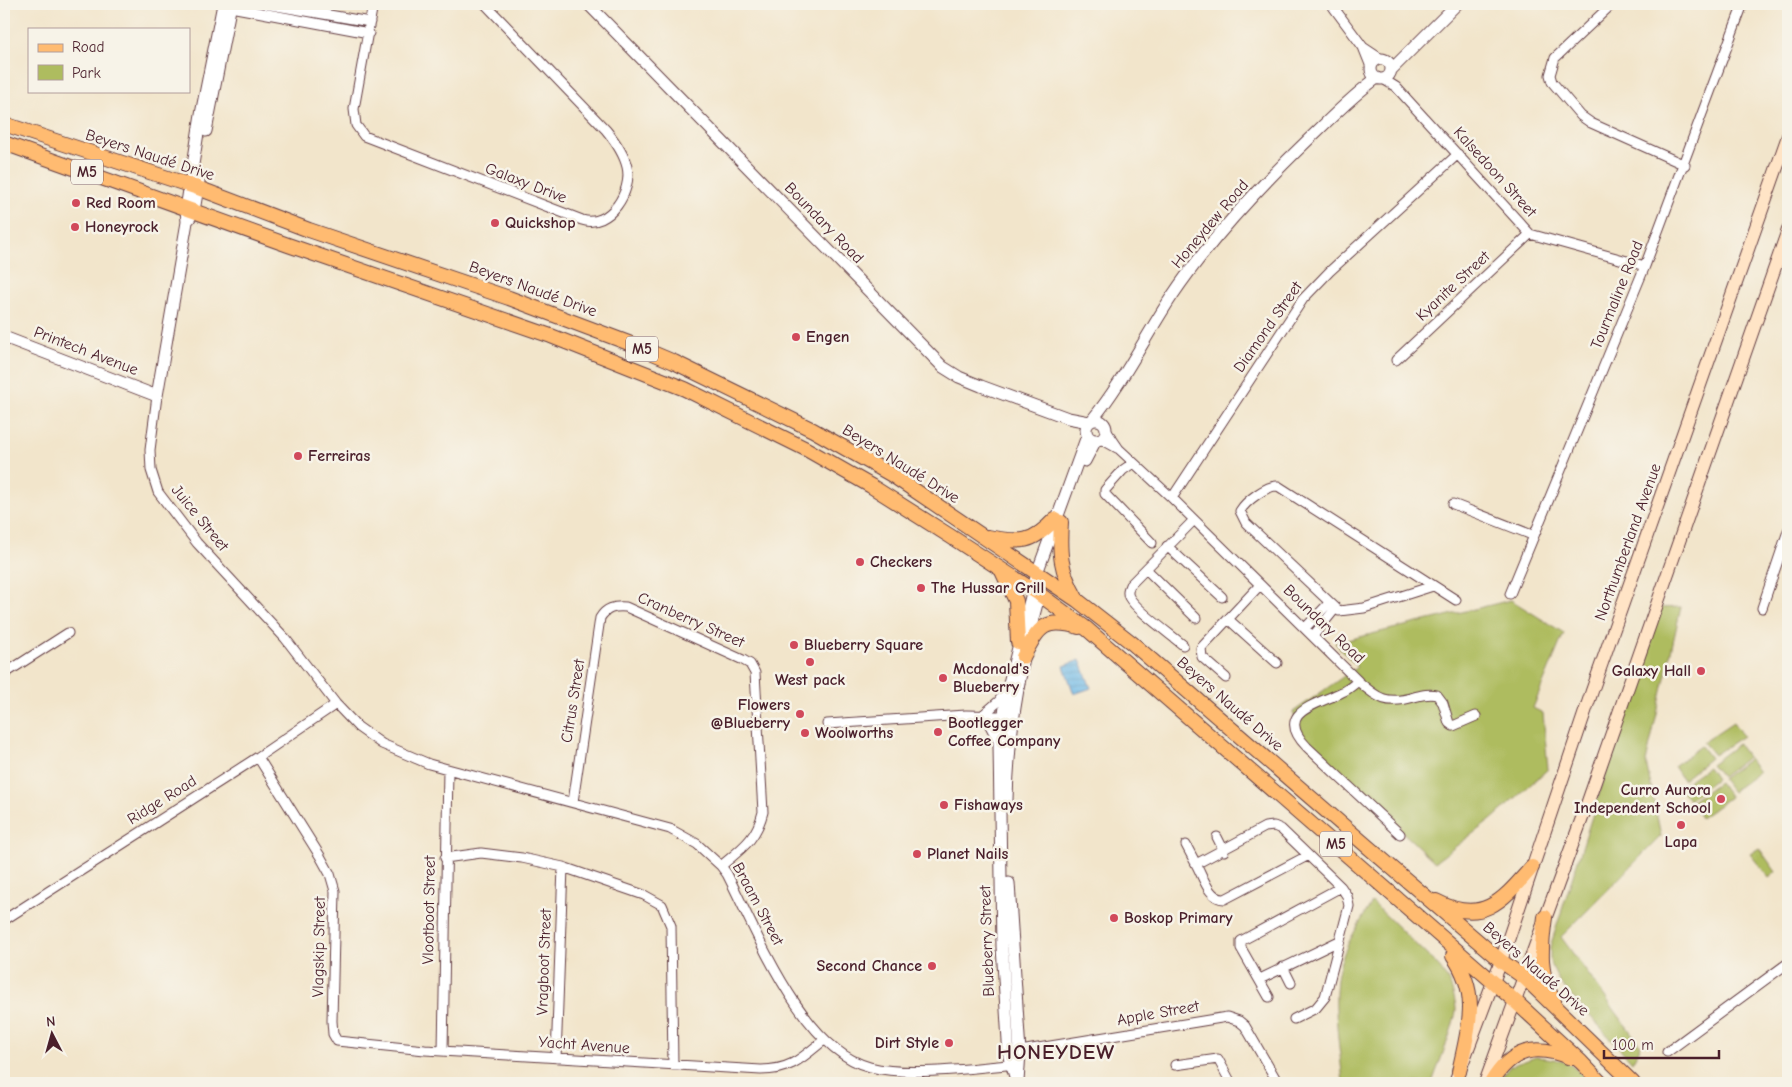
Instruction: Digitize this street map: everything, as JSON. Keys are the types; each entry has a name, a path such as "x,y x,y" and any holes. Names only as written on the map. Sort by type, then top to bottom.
{"main road":[{"name":"Beyers Naudé Drive","path":"4,124 194,187 309,230 509,298 674,362 821,435 892,475 1077,600 1187,689 1420,892 1501,961 1525,978 1633,1083"},
{"name":"Northumberland Avenue","path":"1457,1078 1501,961 1532,867 1788,136"},
{"name":"M5","path":"4,143 189,214 551,336 685,389 746,418 830,463 1001,569 1087,629 1516,1002 1601,1083"},
{"path":"1485,1083 1585,810 1788,230"},
{"path":"983,536 1012,542 1027,541 1036,537 1058,520"},
{"path":"1058,520 1062,569 1077,600"},
{"path":"1001,569 1016,601 1018,642"},
{"path":"1023,657 1036,632 1051,623 1064,623 1087,629"},
{"path":"1420,892 1444,905 1464,911 1484,910 1512,892 1532,867"},
{"path":"1545,917 1542,939 1542,972 1550,994 1561,1012"},
{"path":"1437,934 1463,970 1471,999 1470,1017 1457,1078"},
{"path":"1491,1083 1500,1068 1515,1056 1529,1051 1555,1051 1581,1062"}],"street":[{"path":"265,4 370,22"},
{"name":"Galaxy Drive","path":"373,4 354,109 356,125 364,136 582,220 590,222 604,218 618,206 628,177 627,166 621,153 606,130 485,4"},
{"name":"Boundary Road","path":"588,4 943,367 959,377 1068,418 1095,431 1119,449 1172,498 1314,636 1358,681 1344,692 1300,711 1296,718 1296,730 1307,747 1400,834"},
{"path":"1331,4 1380,73"},
{"name":"Honeydew Road","path":"1036,592 1058,520 1095,431 1112,396 1174,294 1220,233 1282,165 1358,92 1410,49 1457,4"},
{"path":"1612,4 1556,58 1550,74 1552,82 1581,116 1591,123 1685,166"},
{"name":"Tourmaline Road","path":"1510,594 1532,535 1685,166 1743,4"},
{"path":"225,5 368,33"},
{"name":"Juice Street","path":"225,5 207,126 194,187 157,396 150,450 151,470 158,492 171,512 197,543 285,638 336,704"},
{"path":"1363,47 1383,59"},
{"name":"Honeydew Road","path":"1383,59 1410,49"},
{"path":"1380,73 1373,62 1383,59"},
{"name":"Kalsedoon Street","path":"1380,73 1396,87 1530,234 1645,266"},
{"name":"Diamond Street","path":"1172,498 1303,299 1330,271 1458,154"},
{"name":"Kyanite Street","path":"1396,360 1530,234"},
{"name":"Printech Avenue","path":"4,337 157,396"},
{"path":"1133,462 1105,490 1105,494 1152,543"},
{"path":"1434,586 1364,608 1344,612 1332,606 1242,518 1240,511 1245,504 1276,485 1456,600"},
{"path":"1453,504 1532,535"},
{"path":"1183,645 1129,598 1128,592 1130,586 1194,520"},
{"path":"1762,608 1788,531"},
{"path":"1167,546 1222,598"},
{"path":"1146,570 1196,618"},
{"path":"1226,678 1202,657 1200,651 1260,585"},
{"name":"Blueberry Street","path":"1015,1058 1007,836 1009,683 1018,642 1036,592"},
{"name":"Blueberry Street","path":"1018,1083 1002,947 999,744 1009,716 1036,592"},
{"path":"1305,628 1332,606"},
{"path":"1314,636 1332,606"},
{"name":"Cranberry Street","path":"610,608 626,607 744,660 753,667 755,673 763,812 759,829 753,838 721,866"},
{"name":"Citrus Street","path":"573,802 600,618 610,608"},
{"path":"1228,619 1277,663"},
{"path":"4,674 68,633"},
{"path":"1358,681 1375,696 1387,701 1402,700 1427,694 1437,695 1443,703 1449,724 1453,726 1476,716"},
{"path":"984,714 999,701 1009,683"},
{"name":"Ridge Road","path":"4,920 258,757 336,704"},
{"name":"Braam Street","path":"336,704 358,727 382,744 407,757 448,770 670,829 697,844 721,866 785,987 824,1040 854,1062 894,1071 1015,1058"},
{"path":"984,714 999,744"},
{"path":"827,724 984,714 1009,716"},
{"name":"Vlagskip Street","path":"258,757 320,856 333,882 335,891 332,1021 334,1038"},
{"name":"Vlootboot Street","path":"443,1051 448,770"},
{"path":"1196,864 1224,851 1265,827 1274,826 1341,887 1347,896 1349,906 1325,997 1316,1008 1294,1019"},
{"path":"1217,837 1224,851"},
{"path":"1186,845 1212,895 1219,900 1225,899 1307,856"},
{"path":"445,858 481,853 522,858 563,867 644,895 662,905 671,926 673,1066"},
{"name":"Vragboot Street","path":"556,1058 563,867"},
{"path":"1269,996 1241,948 1241,941 1341,887"},
{"path":"1260,979 1339,941"},
{"path":"1667,1052 1788,963"},
{"path":"1283,967 1291,983"},
{"name":"Apple Street","path":"1015,1058 1227,1017 1239,1021 1245,1026 1278,1083"},
{"name":"Yacht Avenue","path":"334,1038 341,1043 443,1051 761,1070 784,1068 792,1065 824,1040"},
{"path":"1175,1065 1218,1059 1230,1083"}],"green space":[{"path":"1511,600 1564,633 1533,708 1543,713 1548,769 1491,820 1435,862 1303,741 1293,712 1357,667 1335,643"},
{"path":"1681,607 1646,762 1661,836 1561,937 1641,1046 1632,1062 1560,983 1550,962 1550,947 1659,608"},
{"path":"1733,722 1743,736 1714,755 1703,742"},
{"path":"1738,744 1748,757 1722,777 1711,764"},
{"path":"1701,746 1710,758 1683,780 1674,766"},
{"path":"1749,759 1759,772 1732,792 1722,779"},
{"path":"1708,767 1716,779 1689,800 1679,787"},
{"path":"1719,782 1730,797 1701,818 1691,802"},
{"path":"1759,848 1776,872 1769,878 1750,854"},
{"path":"1372,902 1439,967 1453,992 1456,1009 1455,1015 1432,1083 1343,1083 1336,1018 1337,979 1346,949"},
{"path":"1536,1057 1567,1063 1591,1083 1497,1083 1510,1066"}],"water":[{"path":"1080,660 1091,688 1074,694 1064,666"}],"place":[{"name":"Red Room","path":"76,203"},
{"name":"Quickshop","path":"495,223"},
{"name":"Honeyrock","path":"75,227"},
{"name":"Engen","path":"796,337"},
{"name":"Ferreiras","path":"298,456"},
{"name":"Checkers","path":"860,562"},
{"name":"The Hussar Grill","path":"921,588"},
{"name":"Blueberry Square","path":"794,645"},
{"name":"West pack","path":"810,662"},
{"name":"Galaxy Hall","path":"1701,671"},
{"name":"Mcdonald's Blueberry","path":"943,678"},
{"name":"Flowers @Blueberry","path":"800,714"},
{"name":"Bootlegger Coffee Company","path":"938,732"},
{"name":"Woolworths","path":"805,733"},
{"name":"Curro Aurora Independent School","path":"1721,799"},
{"name":"Fishaways","path":"944,805"},
{"name":"Lapa","path":"1681,825"},
{"name":"Planet Nails","path":"917,854"},
{"name":"Boskop Primary","path":"1114,918"},
{"name":"Second Chance","path":"932,966"},
{"name":"Dirt Style","path":"949,1043"}],"district":[{"name":"HONEYDEW","path":"1056,1052"}]}
